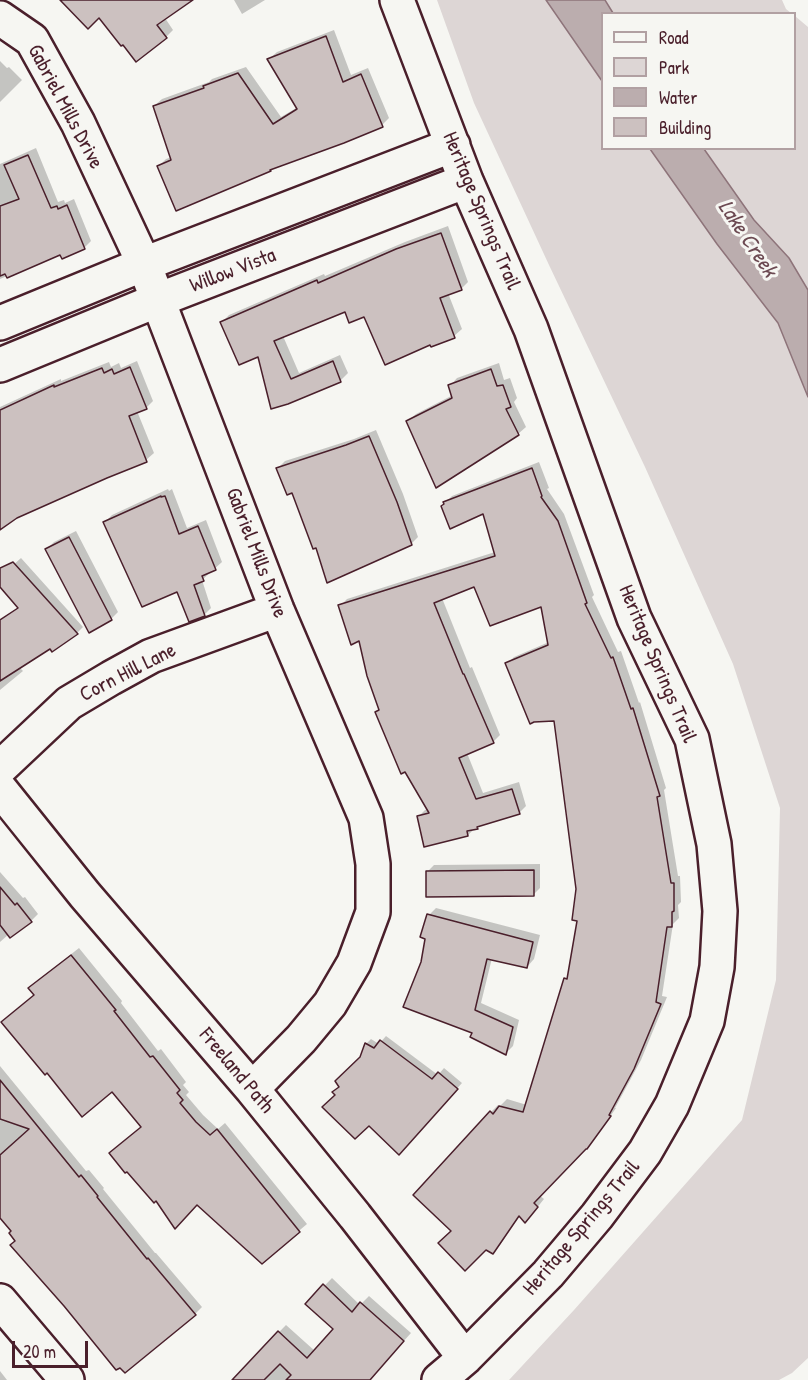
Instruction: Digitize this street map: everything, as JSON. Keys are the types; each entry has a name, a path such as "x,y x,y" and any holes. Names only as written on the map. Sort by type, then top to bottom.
{"street":[{"name":"Heritage Springs Trail","path":"397,0 466,181 531,329 634,618 693,739 714,844 720,912 717,967 706,1021 672,1105 645,1152 597,1216 548,1274 465,1358 440,1380"},
{"name":"Gabriel Mills Drive","path":"0,18 32,40 78,123 144,264 277,610 366,818 373,864 373,912 354,963 330,1004 301,1039 252,1089"},
{"name":"Willow Vista","path":"0,323 144,264 453,145"},
{"name":"Willow Vista","path":"0,365 158,300 466,181"},
{"name":"Corn Hill Lane","path":"0,768 69,703 111,678 152,656 277,610"},
{"name":"Freeland Path","path":"0,789 85,896 252,1089 355,1216 465,1358"},
{"path":"0,1301 67,1380"}],"green space":[{"path":"437,0 546,0 601,80 601,150 651,150 717,244 778,323 808,397 808,1358 792,1373 779,1380 509,1380 742,1120 776,980 780,808 733,664 645,467 474,103"},
{"path":"605,0 782,0 790,12 612,12"},
{"path":"796,17 808,27 808,290 789,258 754,220 705,150 796,150"}],"water":[{"path":"546,0 605,0 612,12 601,12 601,80"},
{"name":"Lake Creek","path":"651,150 705,150 754,220 789,258 808,290 808,397 778,323 717,244"}],"building":[{"path":"60,0 193,0 157,25 167,38 136,62 99,18 88,29"},
{"path":"326,36 343,82 361,74 383,127 270,170 176,211 157,166 171,160 153,106 238,73 273,124 297,109 267,59"},
{"path":"28,155 51,208 57,206 58,209 67,205 85,249 62,259 60,255 7,278 5,274 0,276 0,206 19,199 4,165"},
{"path":"441,233 462,290 440,298 455,338 431,347 430,345 385,365 364,317 349,323 345,312 274,341 291,379 333,361 341,382 271,409 258,357 239,365 220,322 317,280 318,283 396,249"},
{"path":"130,367 147,409 129,416 147,462 17,518 0,530 0,410 54,385 54,387 102,368 104,373 112,369 114,374"},
{"path":"491,369 497,386 503,385 511,407 506,409 519,435 436,488 406,421 452,398 448,385"},
{"path":"369,436 397,502 412,545 327,583 316,548 313,549 292,493 287,495 276,468"},
{"path":"532,468 541,497 558,521 587,603 585,604 611,658 613,657 631,709 633,708 660,796 657,797 671,883 674,883 674,911 672,912 672,927 667,927 656,1002 661,1004 634,1069 609,1115 611,1116 587,1149 534,1203 538,1207 525,1223 519,1216 493,1254 486,1250 465,1271 438,1243 451,1231 413,1195 490,1111 493,1114 499,1106 523,1112 564,978 567,979 577,921 572,920 576,889 554,721 530,724 505,663 548,645 541,607 490,626 474,587 434,603 494,743 459,758 476,799 512,789 520,814 467,831 468,836 424,847 417,816 429,813 405,772 401,774 375,712 379,710 367,676 359,641 351,645 338,605 495,556 483,514 450,529 441,506 443,502"},
{"path":"165,496 179,534 198,526 216,570 202,576 204,581 194,585 205,616 189,622 177,592 142,607 103,522"},
{"path":"69,537 112,620 89,633 45,549"},
{"path":"13,562 78,634 52,652 50,649 0,681 0,620 18,608 0,587 0,568"},
{"path":"534,870 534,896 426,897 426,871"},
{"path":"0,887 32,922 10,938 0,925"},
{"path":"427,914 533,942 527,968 487,959 475,1010 513,1027 506,1055 470,1037 472,1033 403,1007 421,962 425,939 420,937"},
{"path":"71,955 116,1010 114,1011 150,1057 153,1056 180,1090 177,1093 183,1100 180,1103 210,1135 217,1129 300,1232 262,1264 197,1205 175,1229 156,1201 154,1203 109,1153 141,1127 112,1092 82,1117 47,1073 45,1075 1,1022 34,995 28,988"},
{"path":"380,1040 432,1079 438,1072 458,1089 399,1155 369,1126 355,1139 322,1107 335,1095 332,1092 339,1087 335,1081 360,1057 365,1043 374,1048"},
{"path":"0,1080 196,1315 125,1373 120,1368 116,1370 10,1245 15,1241 9,1233 11,1231 0,1218 0,1155 29,1129 0,1119"},
{"path":"323,1284 352,1312 360,1302 404,1341 370,1380 286,1380 291,1375 280,1364 264,1380 232,1380 278,1331 307,1358 333,1329 305,1304"}]}
